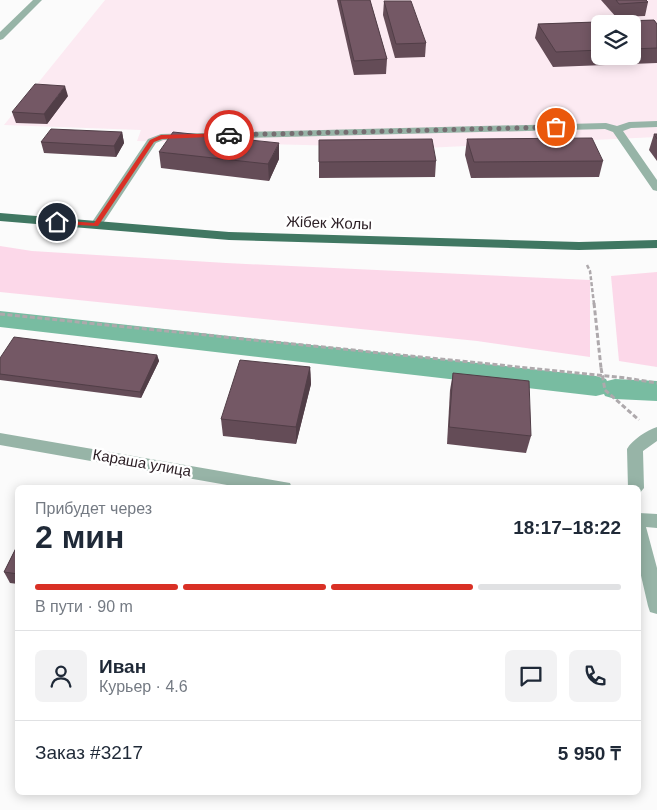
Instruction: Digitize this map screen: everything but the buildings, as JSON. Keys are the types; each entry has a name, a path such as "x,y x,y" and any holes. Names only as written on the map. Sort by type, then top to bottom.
{"main road":[{"name":"Жібек Жолы","path":"0,217 229,236 579,246 657,244"}],"street":[{"path":"0,37 38,0"},
{"path":"617,130 629,125 657,124"},
{"path":"96,225 152,141 161,137 606,126 617,130 657,188"},
{"path":"636,485 635,449 655,434"},
{"name":"Караша улица","path":"0,439 267,485"},
{"path":"641,520 657,521"},
{"path":"641,538 657,606"}],"path":[{"path":"579,246 590,271 605,390 655,434"},
{"path":"0,314 626,378 657,383"}],"shaded area":[{"path":"105,0 657,0 657,137 424,148 137,141 141,130 4,125"},
{"path":"0,246 32,251 226,263 590,280 590,357 477,341 0,292"},
{"path":"657,272 657,367 619,361 611,276"}],"waterway":[{"path":"0,319 596,386"},
{"path":"615,389 657,391"}],"way so far":[{"path":"229,135 556,127"}],"route":[{"path":"57,222 96,225 152,141 161,137 229,135"}]}
